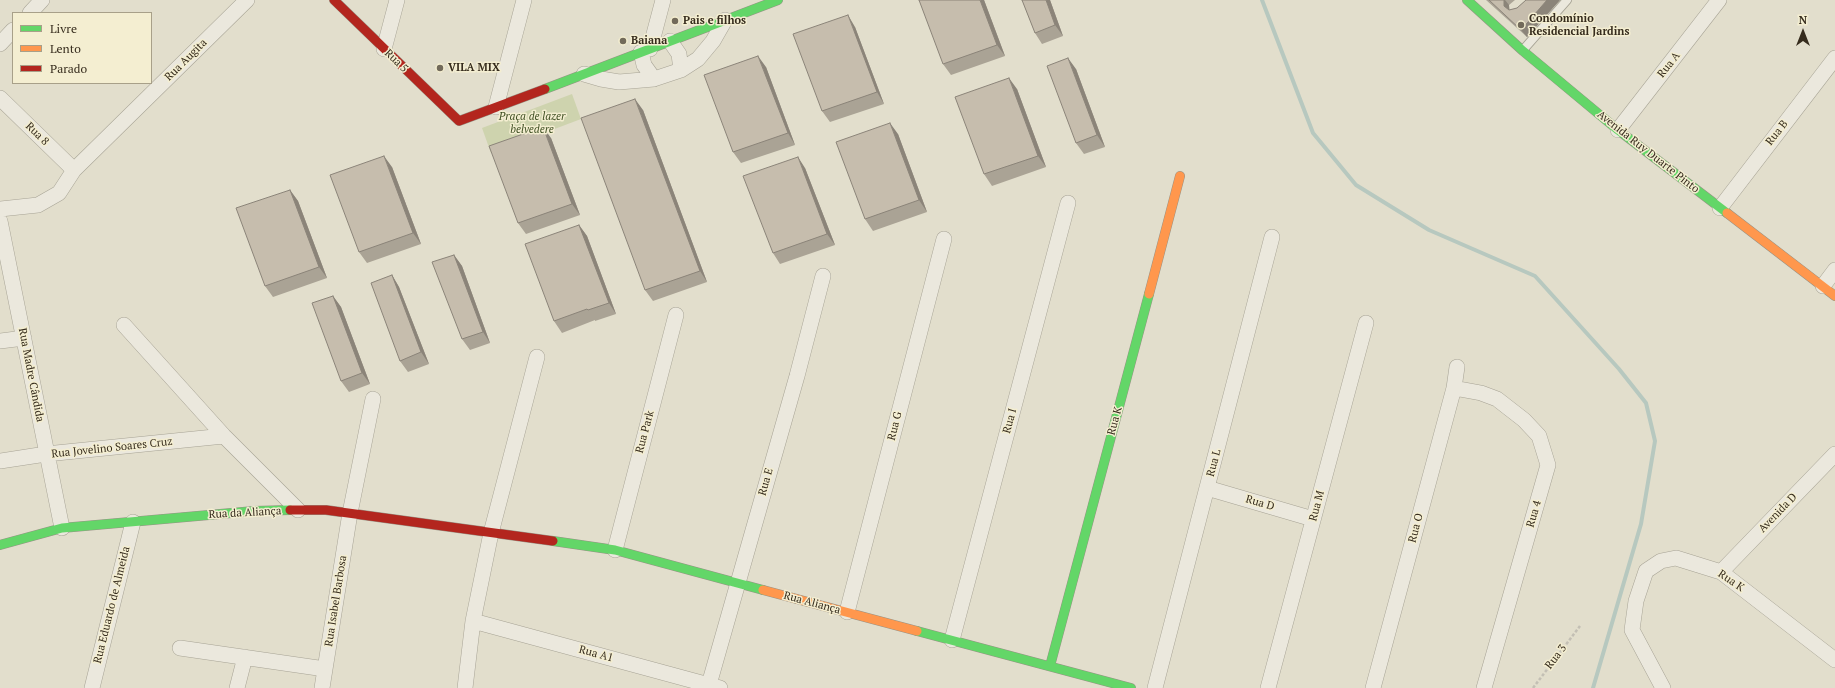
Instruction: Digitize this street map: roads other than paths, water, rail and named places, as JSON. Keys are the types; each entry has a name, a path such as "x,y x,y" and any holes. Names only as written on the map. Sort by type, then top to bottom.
{"street":[{"path":"31,12 42,0"},
{"name":"Rua Augita","path":"0,209 38,205 59,193 74,170 247,0"},
{"name":"Rua 5","path":"334,0 459,121 496,107"},
{"path":"384,49 397,0"},
{"path":"496,107 524,0"},
{"path":"654,79 644,65 646,50 662,0"},
{"path":"496,107 778,0"},
{"name":"Avenida Ruy Duarte Pinto","path":"1467,0 1523,51 1618,130 1835,296"},
{"name":"Rua A","path":"1618,130 1719,0"},
{"path":"584,74 619,82 654,79 681,70 698,60 713,42 725,20"},
{"path":"0,44 12,31"},
{"path":"670,41 679,54 681,70"},
{"name":"Rua B","path":"1720,208 1835,58"},
{"name":"Rua 8","path":"0,98 74,170"},
{"name":"Rua K","path":"1050,666 1180,176"},
{"name":"Rua I","path":"952,640 1068,203"},
{"name":"Rua Madre Cândida","path":"0,221 62,528"},
{"name":"Rua L","path":"1155,688 1272,238"},
{"name":"Rua G","path":"847,612 944,239"},
{"path":"1823,286 1835,270"},
{"name":"Rua E","path":"712,687 737,582 797,376 823,276"},
{"name":"Rua Park","path":"615,550 676,315"},
{"name":"Rua M","path":"1268,688 1366,323"},
{"path":"124,325 224,436 298,510"},
{"path":"0,341 24,338"},
{"path":"465,688 473,621 491,533 537,357"},
{"name":"Rua O","path":"1373,688 1454,388 1457,367"},
{"name":"Rua 4","path":"1454,388 1481,393 1497,399 1524,420 1539,436 1548,465 1484,688"},
{"name":"Rua Isabel Barbosa","path":"322,688 350,513 373,400"},
{"name":"Rua Jovelino Soares Cruz","path":"0,461 46,454 224,436"},
{"name":"Avenida D","path":"1721,572 1830,469 1835,454"},
{"name":"Rua D","path":"1207,488 1313,519"},
{"name":"Rua da Aliança","path":"0,545 62,528 254,511 326,510 491,533"},
{"name":"Rua Eduardo de Almeida","path":"92,688 133,522"},
{"name":"Rua Aliança","path":"491,533 615,550 1131,688"},
{"name":"Rua K","path":"1663,688 1632,630 1636,601 1646,571 1661,561 1676,558 1721,572 1835,660"},
{"name":"Rua A1","path":"473,621 712,687"},
{"path":"180,648 325,669"},
{"path":"237,688 245,657"}],"lane":[{"path":"1523,51 1567,0"}],"waterway":[{"path":"1262,0 1313,133 1356,185 1429,230 1535,276 1619,369 1646,403 1655,441 1641,524 1593,688"}],"place":[{"name":"Pais e filhos","path":"675,21"},
{"name":"Condomínio Residencial Jardins","path":"1521,25"},
{"name":"Baiana","path":"623,41"},
{"name":"VILA MIX","path":"440,68"}],"park label":[{"name":"Praça de lazer belvedere","path":"532,123"}]}
